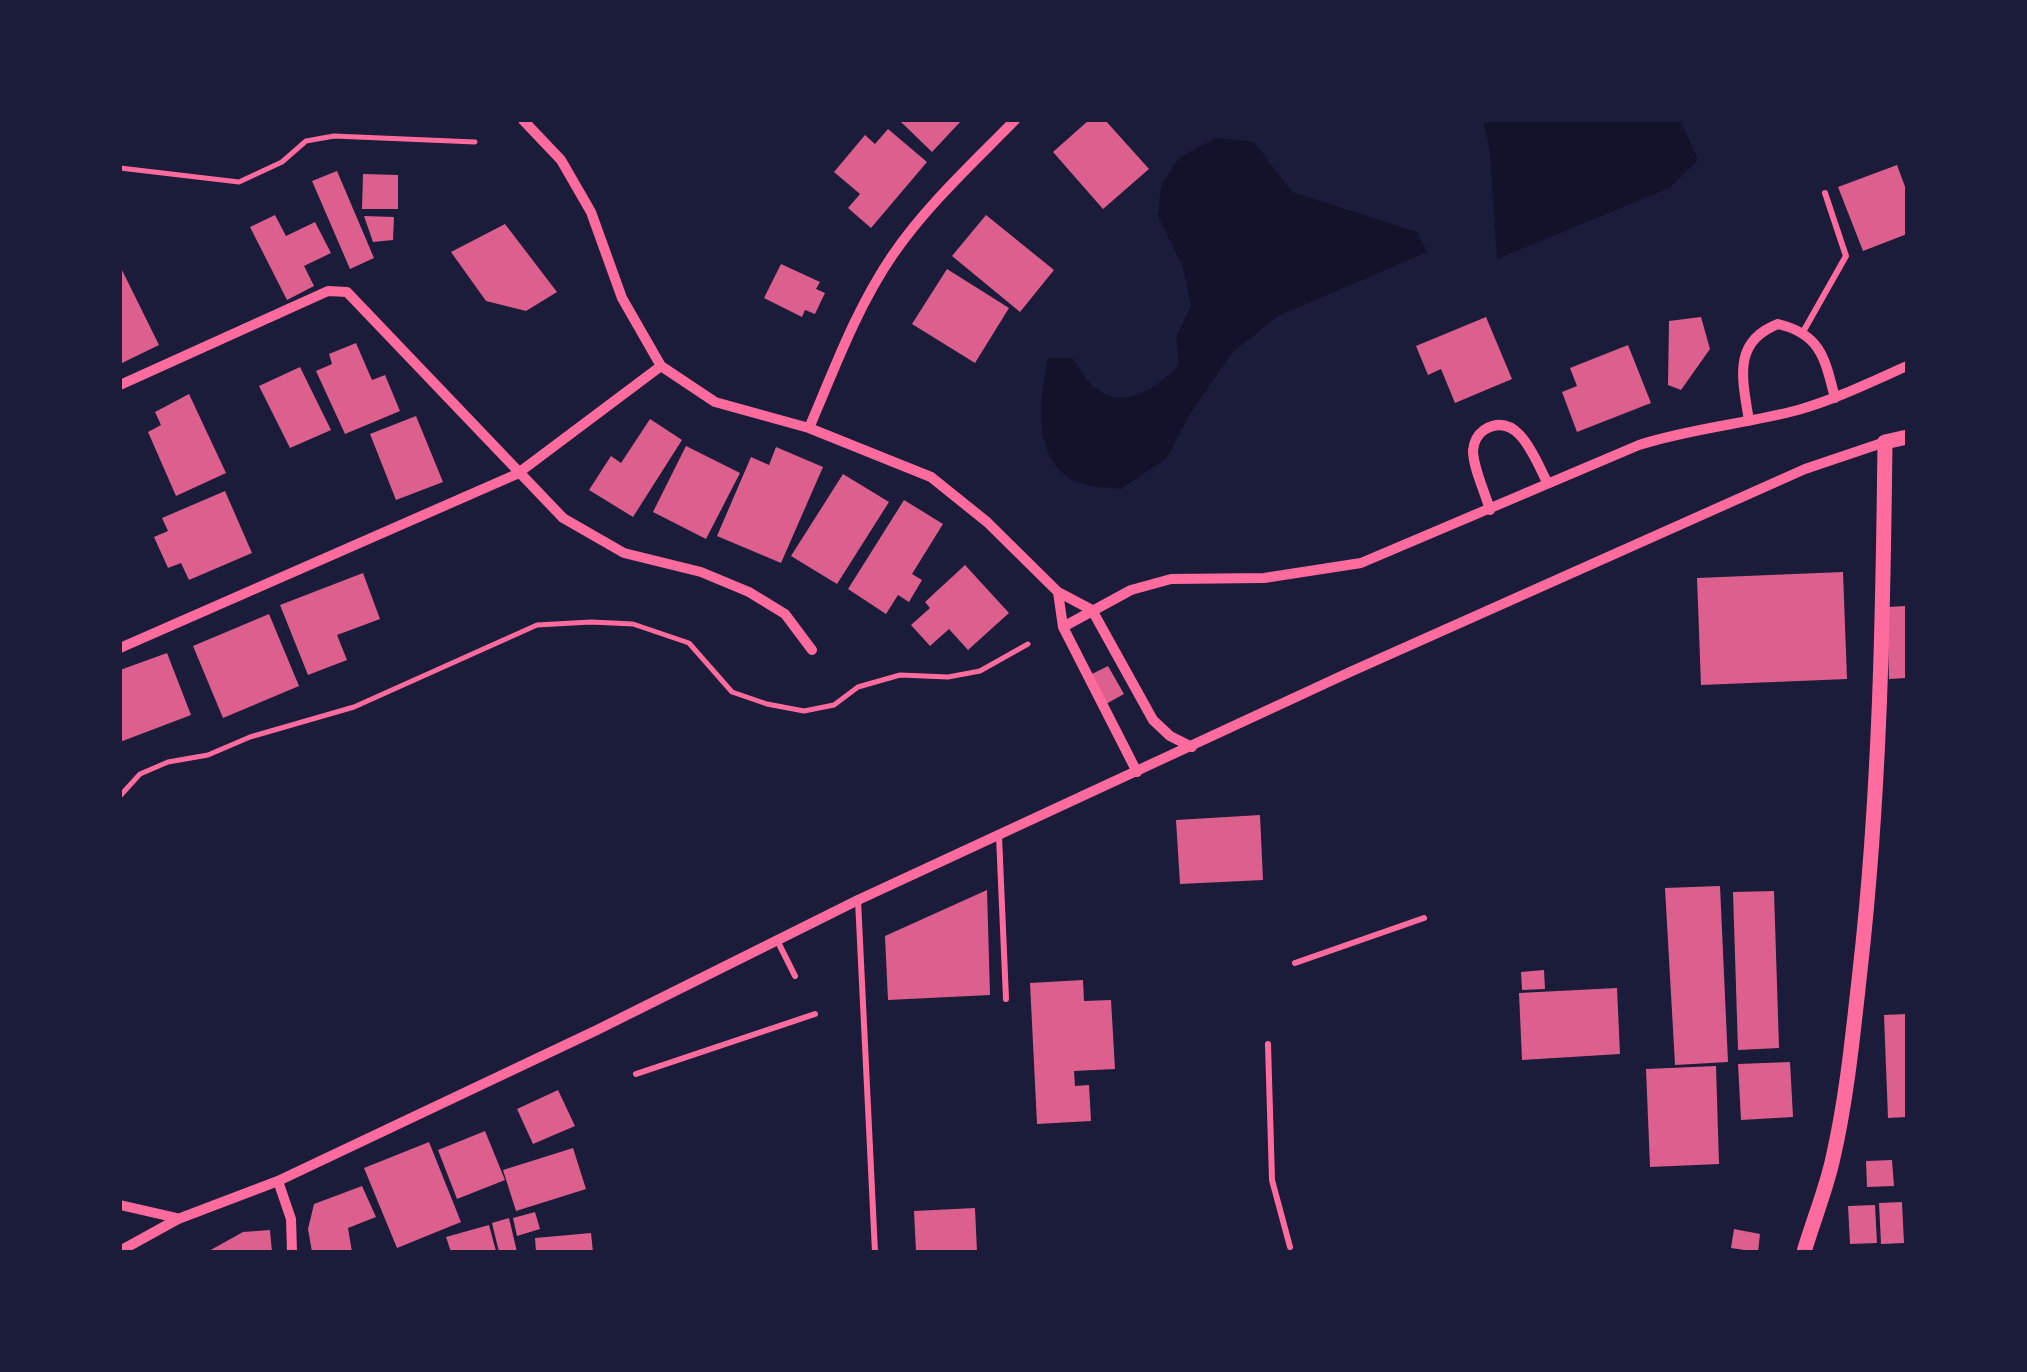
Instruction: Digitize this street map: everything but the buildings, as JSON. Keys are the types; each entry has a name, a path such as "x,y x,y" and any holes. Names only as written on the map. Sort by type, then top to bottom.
{"street":[{"path":"522,120 561,160 591,212 622,298 661,366 715,402 810,428 931,477 988,522 1058,592 1092,610 1153,720 1170,736 1192,747"},
{"path":"810,428 847,337 892,256 954,182 1015,120"},
{"path":"120,385 328,290 347,292 563,518 624,553 701,572 749,592 785,614 812,650"},
{"path":"1750,421 1744,383 1746,348 1764,329 1778,324 1803,332 1818,347 1835,398"},
{"path":"120,648 518,474 661,366"},
{"path":"1063,626 1131,590 1171,579 1264,578 1361,563 1547,482 1676,433 1750,421 1835,398 1907,366"},
{"path":"1490,510 1473,454 1475,440 1482,431 1508,426 1522,434 1547,482"},
{"path":"120,1250 178,1218 278,1180 778,942 858,900 1350,672 1794,474 1907,437"},
{"path":"1804,1252 1833,1159 1851,1050 1866,912 1882,647 1885,442"},
{"path":"1058,592 1063,626 1137,772"},
{"path":"278,1180 291,1219 292,1252"},
{"path":"120,1205 178,1218"}],"lane":[{"path":"1803,332 1846,256 1825,193"},
{"path":"999,836 1006,998"},
{"path":"858,900 875,1252"},
{"path":"1295,963 1424,918"},
{"path":"778,942 796,976"},
{"path":"636,1074 815,1014"},
{"path":"1268,1044 1272,1180 1290,1247"}],"path":[{"path":"120,168 238,182 282,162 306,140 334,136 475,142"},
{"path":"120,796 140,774 168,762 208,755 250,737 354,707 537,624 632,624 651,630 688,643 732,692 767,704 804,710 834,705 858,687 900,675 948,677 980,671 1028,644"}],"shaded area":[{"path":"1483,120 1680,120 1698,160 1669,188 1497,259 1490,152"},
{"path":"1216,138 1254,142 1292,192 1417,232 1427,252 1278,316 1232,353 1190,414 1167,458 1121,489 1074,481 1060,470 1045,442 1041,408 1048,358 1072,358 1094,387 1120,397 1153,387 1179,365 1176,338 1191,305 1183,267 1158,216 1161,186 1179,158"}]}
